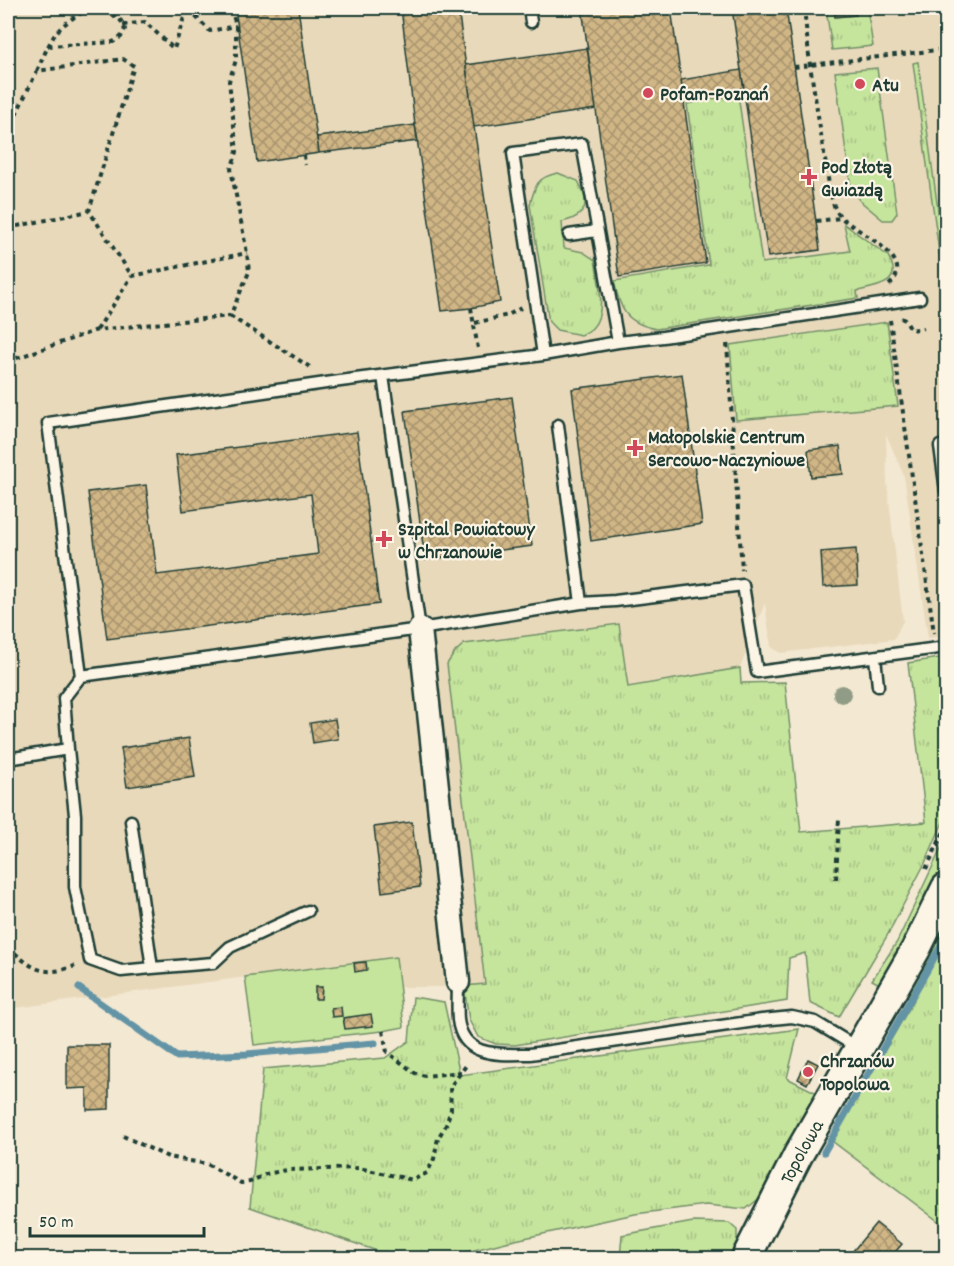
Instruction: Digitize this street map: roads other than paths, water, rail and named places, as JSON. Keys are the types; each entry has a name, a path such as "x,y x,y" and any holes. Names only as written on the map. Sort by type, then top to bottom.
{"street":[{"path":"420,629 458,982"},
{"name":"Topolowa","path":"746,1258 798,1155 916,949 946,888"}],"lane":[{"path":"529,8 531,22"},
{"path":"543,355 513,153 582,144 618,342"},
{"path":"569,235 597,231"},
{"path":"81,676 48,423 335,382 481,364 618,342 663,338 920,298"},
{"path":"383,376 420,629"},
{"path":"558,425 581,603"},
{"path":"940,446 946,491"},
{"path":"308,911 230,947 213,963 121,971 90,960 75,887 75,815 64,698 81,676 420,629 581,603 743,585 757,672 941,648"},
{"path":"875,657 878,686"},
{"path":"8,759 68,749"},
{"path":"131,821 152,968"},
{"path":"458,982 458,1022 465,1040 478,1050 497,1054 530,1054 792,1017 815,1022 858,1048"}],"waterway":[{"path":"824,1152 946,937"},
{"path":"79,988 177,1057 247,1054 375,1043"}],"place":[{"name":"Atu","path":"860,84"},
{"name":"Pofam-Poznań","path":"648,93"},
{"name":"Pod Złotą Gwiazdą","path":"809,177"},
{"name":"Małopolskie Centrum Sercowo-Naczyniowe","path":"635,448"},
{"name":"Szpital Powiatowy w Chrzanowie","path":"384,539"},
{"name":"Chrzanów Topolowa","path":"808,1072"}]}
